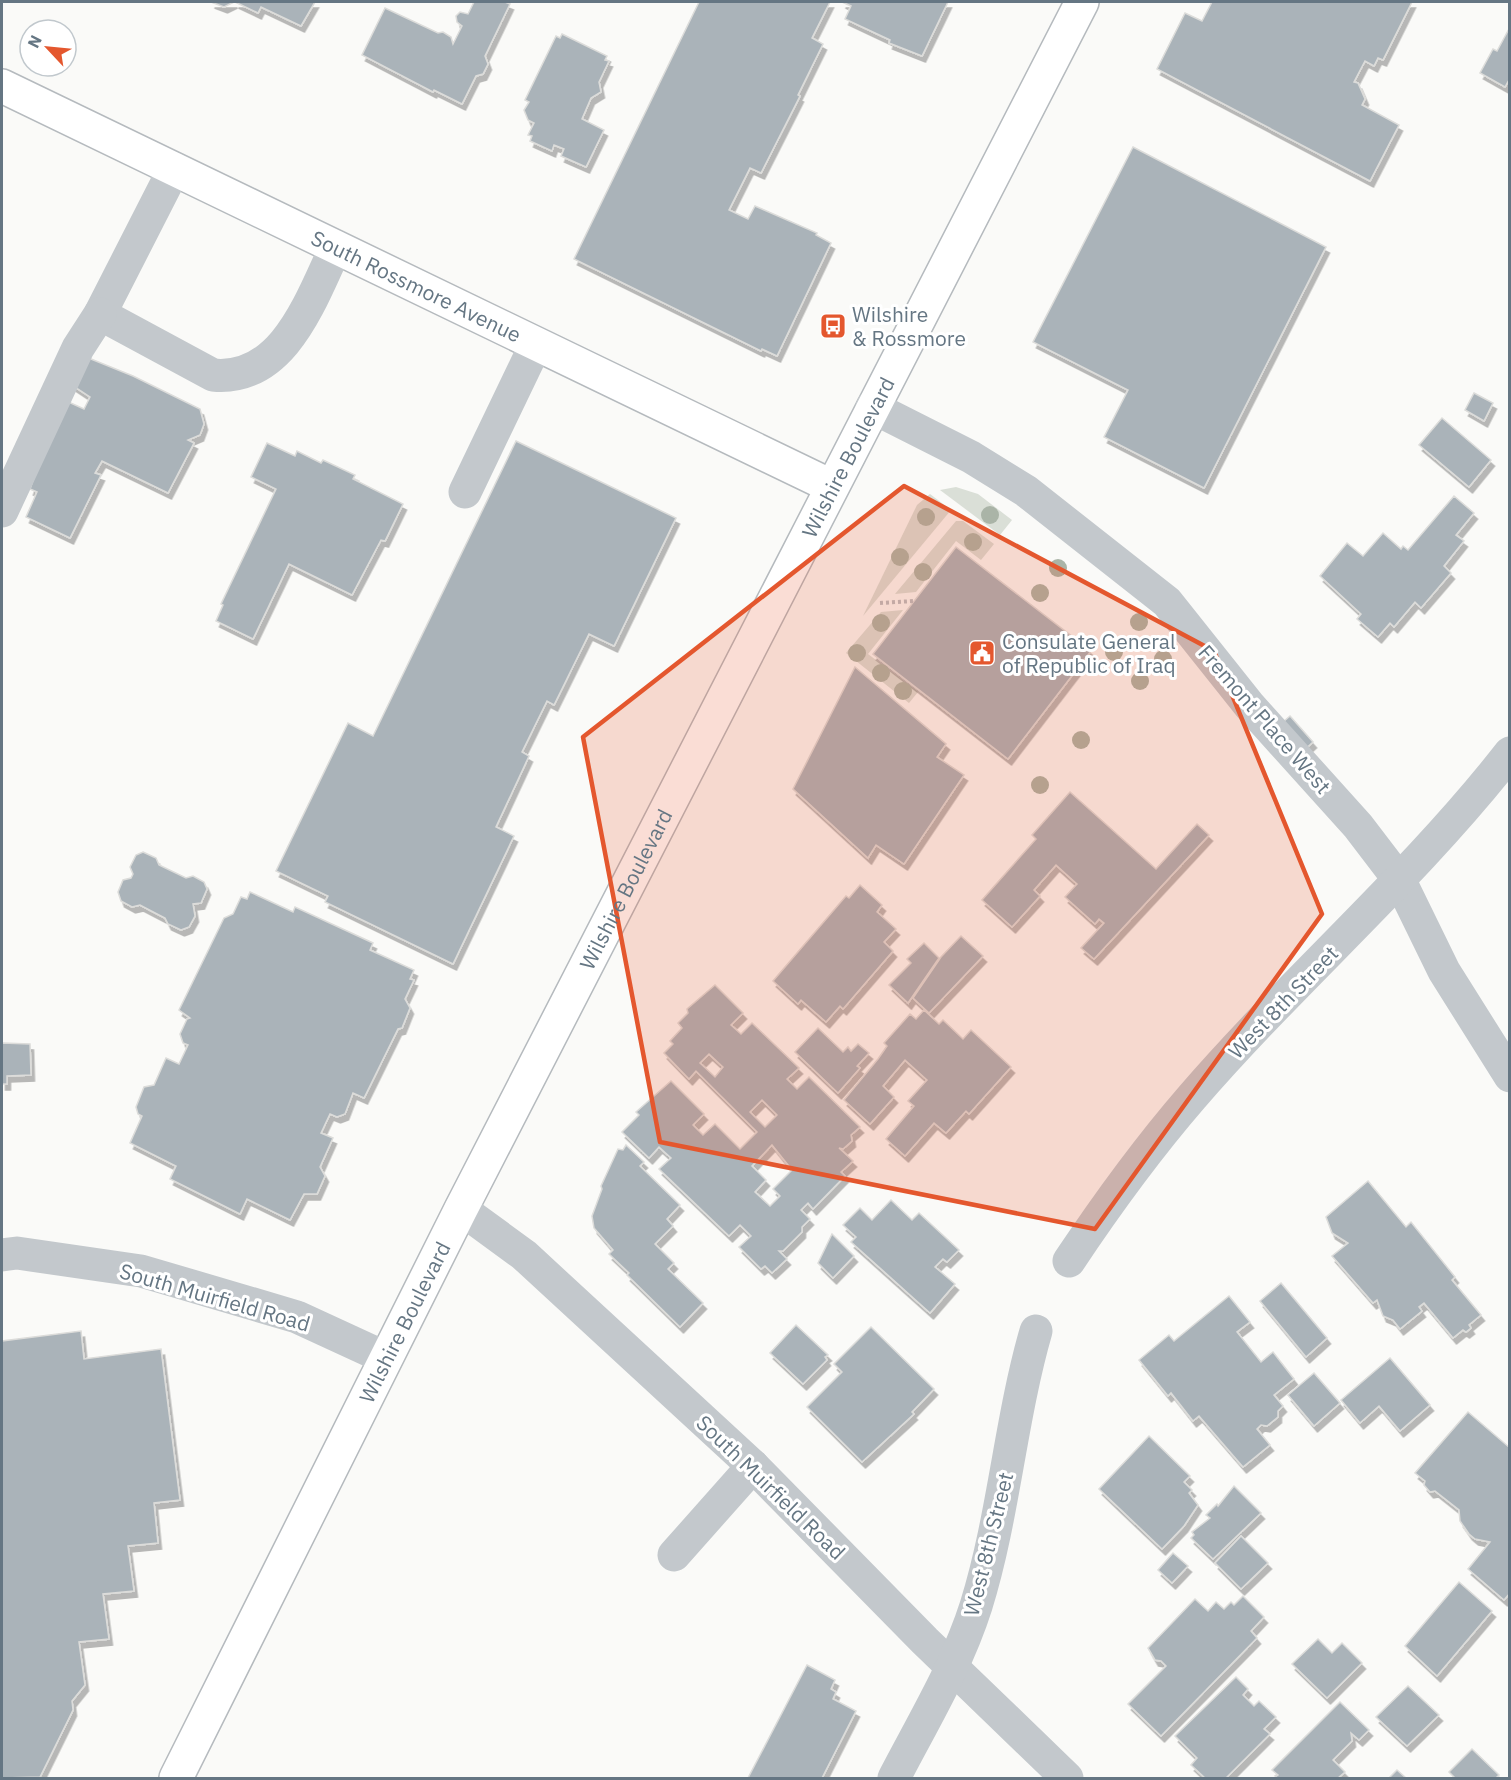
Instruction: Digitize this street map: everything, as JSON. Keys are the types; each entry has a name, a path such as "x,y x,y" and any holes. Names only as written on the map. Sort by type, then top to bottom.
{"main road":[{"name":"Wilshire Boulevard","path":"176,1779 461,1209 1082,2"},
{"name":"South Rossmore Avenue","path":"2,86 831,486"}],"street":[{"path":"2,511 78,348 100,314 174,169"},
{"path":"100,314 213,375 226,376 248,371 270,357 291,336 336,247"},
{"path":"465,492 536,344"},
{"name":"Fremont Place West","path":"872,407 971,457 1026,490 1167,602 1249,705 1358,826 1400,881 1444,971 1509,1076"},
{"name":"West 8th Street","path":"1069,1261 1115,1193 1192,1097 1400,881 1509,753"},
{"name":"South Muirfield Road","path":"461,1209 524,1256 753,1466 1067,1779"},
{"name":"South Muirfield Road","path":"2,1255 17,1253 141,1271 297,1317 386,1358"},
{"name":"West 8th Street","path":"894,1779 952,1666 975,1607 991,1549 1036,1331"},
{"path":"674,1555 753,1466"}],"path":[{"path":"880,603 914,601"}],"highlighted area":[{"path":"904,486 1214,651 1322,914 1095,1229 660,1142 583,737"}],"shaded area":[{"path":"956,487 978,494 1012,520 1000,535 940,490"},
{"path":"930,494 951,510 863,616 917,505"},
{"path":"956,521 963,521 994,544 981,560 956,541 916,592 895,594"},
{"path":"903,610 868,654 918,692 909,703 846,653 881,612"}],"building":[{"path":"211,2 234,2 224,7"},
{"path":"235,2 315,2 301,26 261,7 258,13"},
{"path":"474,2 510,4 485,56 488,64 483,74 476,76 462,104 434,90 433,92 362,55 385,8 438,33 443,32 451,37 453,44 462,26 457,22 456,16 460,12 468,14"},
{"path":"699,2 830,2 812,38 823,44 798,95 800,96 761,173 750,168 729,210 748,219 755,206 817,233 816,235 831,243 777,356 762,349 761,351 574,259"},
{"path":"842,2 948,2 922,56 889,43 890,40 845,19 851,6"},
{"path":"1212,2 1412,2 1383,60 1378,58 1374,66 1365,61 1354,82 1358,83 1365,99 1362,105 1399,125 1370,181 1157,69 1185,13 1202,21"},
{"path":"1510,27 1510,78 1505,87 1480,73 1493,49 1497,51"},
{"path":"562,34 607,56 605,60 609,61 599,82 601,92 591,98 582,119 604,130 586,167 561,156 564,149 554,145 552,151 530,141 532,136 528,135 534,123 528,120 524,110 529,102 525,100 556,36 560,38"},
{"path":"1133,147 1326,247 1204,488 1104,437 1128,390 1033,342"},
{"path":"86,357 133,376 200,409 204,424 200,435 188,440 194,443 168,493 102,461 95,473 101,475 70,538 26,517 37,492 30,489 62,399 84,409 90,397 72,385"},
{"path":"1474,393 1493,403 1484,421 1465,410"},
{"path":"1442,418 1491,460 1469,487 1419,445"},
{"path":"516,441 676,518 614,646 589,634 554,705 547,701 522,752 529,756 496,827 514,836 453,964 325,902 328,896 276,871 348,723 373,736"},
{"path":"267,443 295,456 297,451 321,463 323,460 355,475 353,479 403,504 385,541 381,540 352,595 289,564 253,639 216,621 223,605 221,604 276,489 251,477"},
{"path":"1454,496 1474,513 1456,535 1464,541 1444,566 1451,573 1421,608 1415,602 1394,627 1390,623 1378,637 1357,619 1361,614 1320,576 1347,543 1363,556 1383,533 1401,549 1403,546 1408,550"},
{"name":"Consulate General of Republic of Iraq","path":"956,547 1091,651 1008,759 873,654"},
{"path":"855,667 946,744 937,757 964,775 904,864 876,845 868,858 793,789"},
{"path":"1290,716 1313,742 1299,755 1276,728"},
{"path":"1070,792 1156,869 1197,824 1209,835 1094,959 1081,948 1104,923 1099,919 1095,924 1065,897 1077,884 1056,865 1034,890 1040,896 1012,927 982,900 1036,839 1032,835"},
{"path":"143,852 156,858 159,865 186,878 193,876 204,882 207,889 201,903 193,904 195,916 189,927 181,930 168,924 165,918 140,905 132,907 121,901 118,892 123,880 131,878 133,874 130,867 136,855"},
{"path":"860,885 882,905 877,912 896,929 884,942 893,951 843,1009 840,1006 826,1022 801,1000 798,1004 773,981 846,896 849,898"},
{"path":"250,892 293,912 295,907 373,943 370,950 414,970 410,979 414,980 405,999 410,1008 402,1028 398,1029 364,1098 353,1093 345,1114 337,1117 330,1114 321,1133 333,1138 320,1167 325,1176 317,1194 304,1194 290,1220 247,1199 240,1214 170,1179 176,1166 130,1143 142,1116 138,1114 136,1107 144,1087 154,1085 166,1058 179,1064 188,1045 183,1043 180,1034 187,1019 190,1018 179,1010 224,918 233,914 241,897 247,899"},
{"path":"961,936 983,956 929,1013 913,998 941,957"},
{"path":"924,943 939,958 908,1003 889,985 911,963 907,959"},
{"path":"715,985 743,1013 731,1025 741,1034 752,1023 799,1068 787,1079 797,1089 809,1077 860,1127 851,1135 852,1141 843,1149 839,1148 853,1161 841,1172 845,1176 813,1209 808,1203 801,1210 810,1219 802,1227 802,1232 783,1251 779,1251 787,1259 772,1273 765,1266 761,1269 739,1247 751,1236 740,1225 729,1236 659,1169 671,1158 659,1147 649,1158 622,1132 639,1115 636,1112 671,1081 704,1114 693,1125 703,1135 715,1124 740,1149 757,1132 696,1071 689,1079 664,1053 673,1044 670,1041 682,1028 678,1023 688,1013 687,1009","holes":["709,1054 723,1067 715,1077 700,1063","762,1100 777,1115 765,1127 750,1112","772,1145 792,1170 773,1189 780,1196 770,1206 755,1192 766,1180 752,1166"]},
{"path":"924,1010 939,1024 943,1020 963,1039 971,1030 1011,1067 969,1114 966,1111 946,1133 934,1123 905,1156 886,1139 914,1106 908,1101 927,1080 905,1060 883,1086 894,1097 870,1124 844,1100 878,1059 887,1046 884,1043 910,1014 916,1019"},
{"path":"818,1028 843,1052 848,1047 851,1051 858,1044 869,1053 857,1066 860,1068 838,1093 795,1052"},
{"path":"2,1043 30,1044 31,1075 7,1076 7,1084 2,1084"},
{"path":"626,1145 644,1162 640,1166 680,1205 667,1219 673,1226 655,1244 674,1263 668,1269 703,1303 680,1327 627,1275 629,1273 609,1254 613,1250 594,1228 592,1216 602,1189 601,1186 618,1149 623,1150"},
{"path":"1368,1181 1406,1227 1411,1222 1455,1277 1452,1280 1481,1315 1469,1325 1471,1328 1466,1332 1463,1330 1453,1338 1424,1303 1419,1307 1422,1311 1400,1329 1393,1320 1383,1316 1377,1300 1373,1303 1332,1256 1348,1243 1332,1233 1326,1217"},
{"path":"891,1200 912,1220 919,1213 959,1250 947,1262 943,1259 935,1267 955,1284 930,1313 851,1242 856,1237 843,1225 860,1208 872,1220"},
{"path":"832,1234 854,1256 833,1278 818,1263"},
{"path":"1281,1283 1327,1338 1306,1357 1260,1301"},
{"path":"1229,1296 1250,1322 1237,1332 1261,1362 1273,1352 1294,1379 1274,1395 1283,1406 1278,1411 1278,1417 1267,1426 1261,1425 1257,1429 1270,1445 1243,1467 1199,1416 1193,1421 1171,1393 1168,1396 1139,1360 1169,1335 1174,1341"},
{"path":"796,1325 828,1355 825,1357 827,1360 803,1384 770,1353"},
{"path":"871,1327 934,1389 912,1412 914,1414 862,1462 807,1407 842,1372 834,1364"},
{"path":"81,1331 84,1359 161,1349 180,1500 154,1503 158,1543 128,1546 134,1591 103,1594 109,1639 79,1642 85,1685 72,1701 73,1710 40,1777 2,1778 2,1341"},
{"path":"1390,1358 1430,1405 1400,1431 1379,1406 1360,1423 1341,1400"},
{"path":"1314,1373 1340,1403 1314,1426 1288,1395"},
{"path":"1468,1412 1510,1448 1510,1593 1504,1600 1468,1569 1490,1542 1475,1539 1469,1534 1460,1521 1459,1510 1435,1491 1430,1492 1424,1485 1425,1481 1415,1473"},
{"path":"1149,1436 1190,1476 1184,1482 1192,1490 1189,1493 1198,1505 1184,1526 1162,1549 1099,1489"},
{"path":"1234,1486 1261,1513 1213,1559 1191,1538 1194,1535 1192,1532 1210,1518 1206,1515 1217,1504 1218,1506"},
{"path":"1241,1536 1268,1563 1241,1589 1215,1563"},
{"path":"1173,1553 1188,1566 1172,1583 1158,1570"},
{"path":"1459,1582 1492,1611 1437,1676 1405,1646"},
{"path":"1243,1596 1264,1617 1251,1631 1257,1638 1161,1736 1128,1704 1166,1666 1161,1661 1155,1660 1148,1648 1195,1599 1208,1611 1216,1602 1224,1609 1231,1602 1234,1605"},
{"path":"1318,1639 1332,1653 1342,1643 1362,1663 1327,1698 1292,1664"},
{"path":"807,1665 835,1680 831,1689 836,1692 833,1699 856,1711 822,1778 748,1778"},
{"path":"1236,1677 1248,1689 1243,1695 1254,1706 1259,1701 1276,1717 1264,1729 1270,1734 1226,1778 1205,1778 1191,1765 1197,1758 1175,1736"},
{"path":"1408,1686 1439,1715 1407,1746 1376,1717"},
{"path":"1340,1702 1369,1730 1359,1740 1351,1733 1352,1741 1333,1760 1345,1772 1338,1778 1274,1778 1278,1775 1272,1770"},
{"path":"1472,1749 1499,1775 1496,1778 1455,1778 1449,1772"},
{"path":"1397,1770 1406,1778 1389,1778"}],"place":[{"name":"Wilshire & Rossmore","path":"833,326"},
{"name":"Consulate General of Republic of Iraq","path":"982,653"}]}
